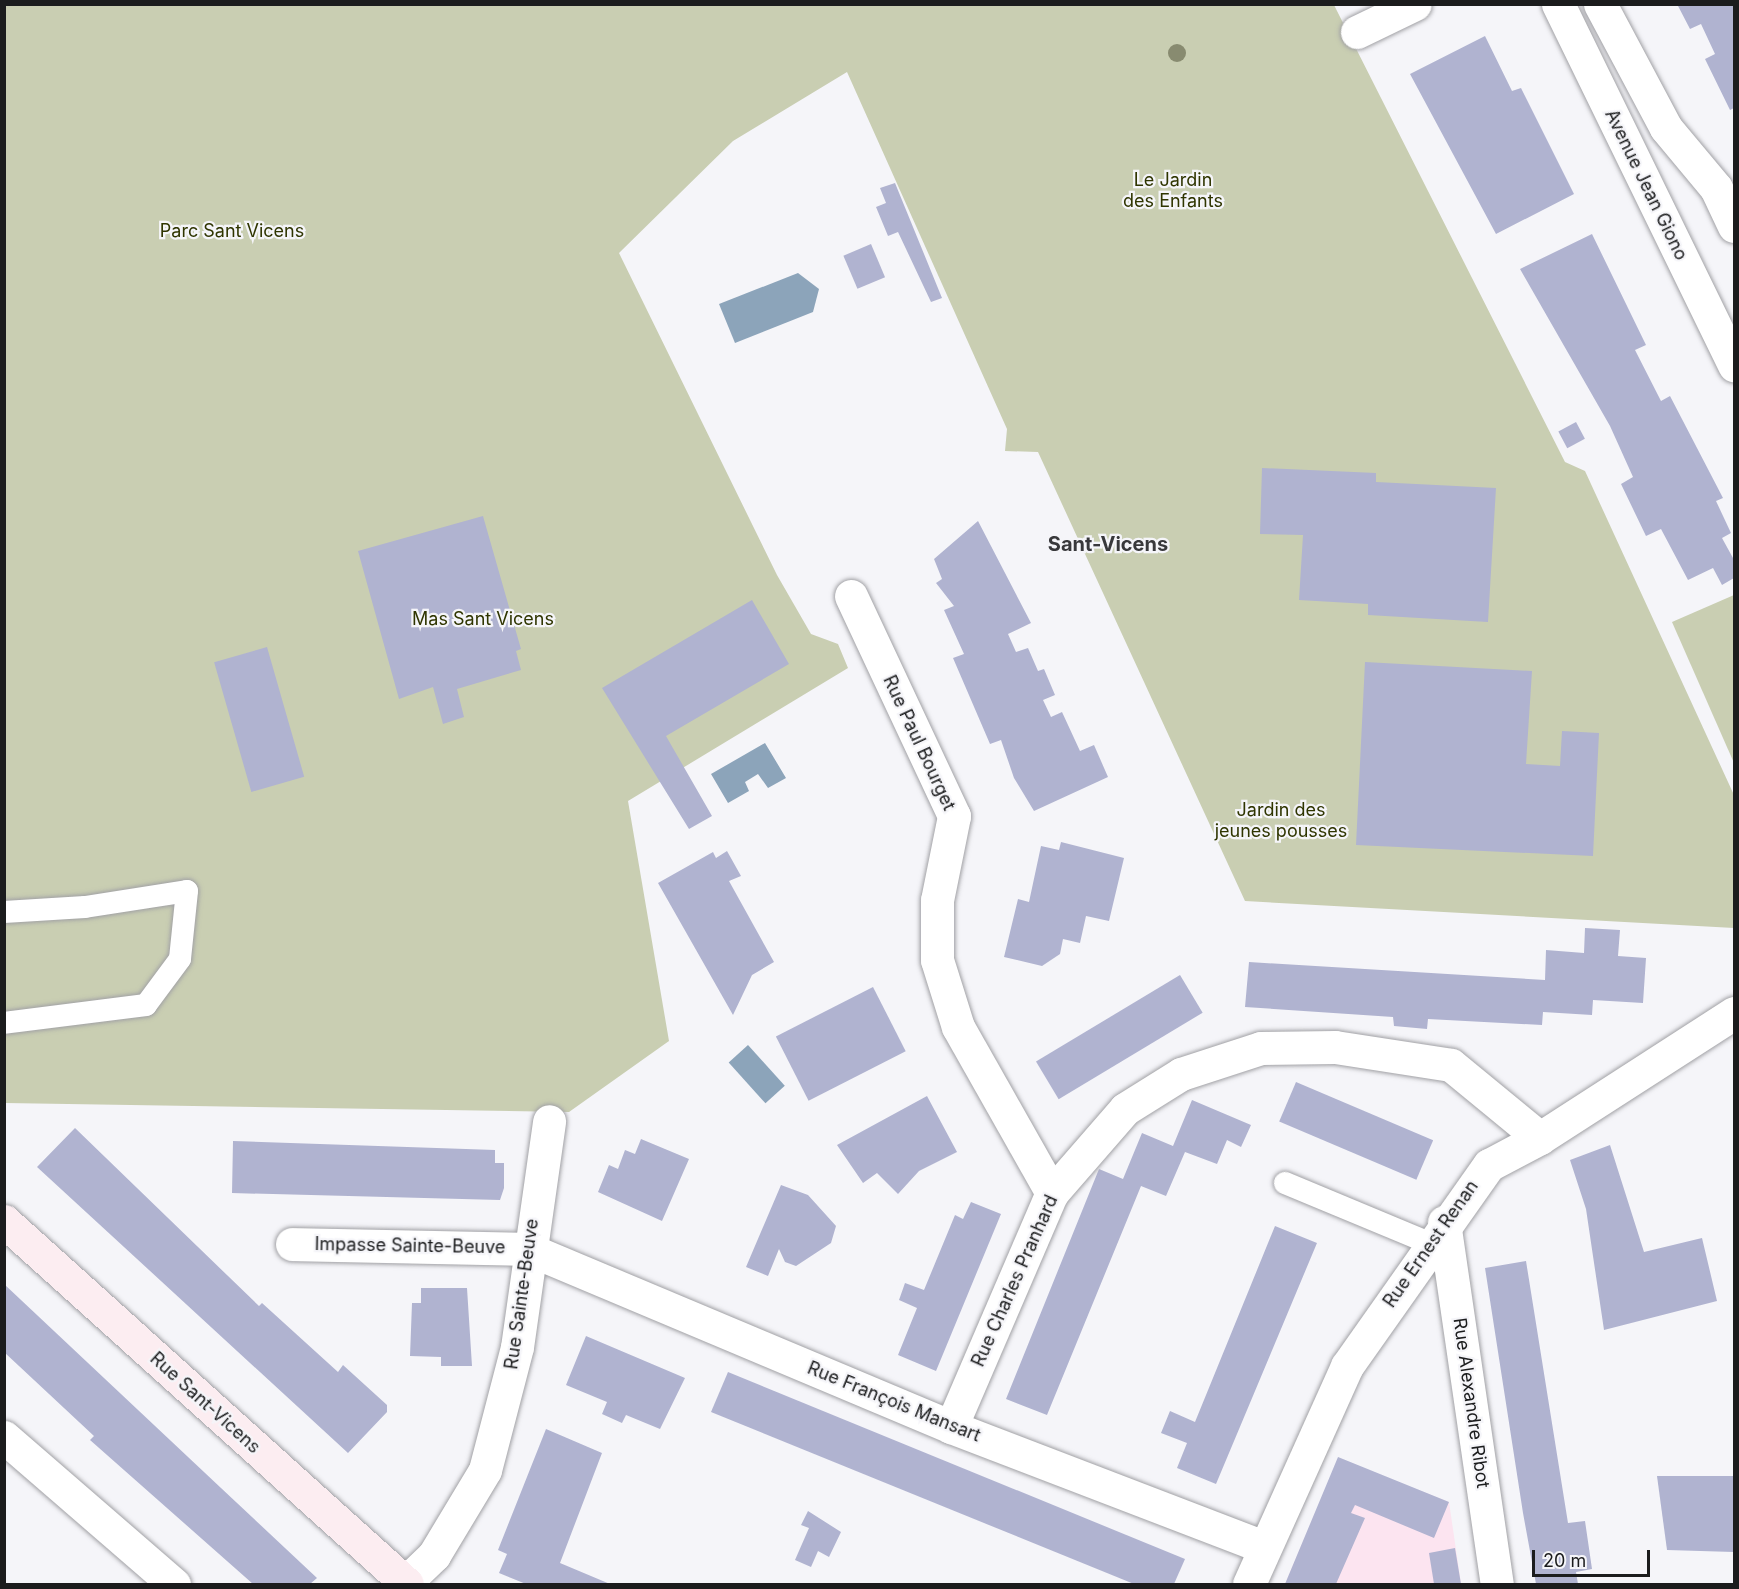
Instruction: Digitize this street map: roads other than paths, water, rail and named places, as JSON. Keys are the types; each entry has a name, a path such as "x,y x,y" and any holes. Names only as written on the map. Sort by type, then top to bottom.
{"main road":[{"name":"Rue Sant-Vicens","path":"4,1221 405,1584"}],"street":[{"path":"1357,32 1415,4"},
{"name":"Avenue Jean Giono","path":"1558,4 1734,365"},
{"path":"1600,4 1666,128 1716,188 1734,226"},
{"name":"Rue Paul Bourget","path":"851,596 954,816 937,900 937,960 958,1027 1052,1192"},
{"name":"Rue Ernest Renan","path":"1248,1584 1347,1366 1437,1233 1489,1165 1540,1138 1734,1012"},
{"name":"Rue Charles Pranhard","path":"951,1427 1052,1192 1125,1109 1181,1074 1261,1048 1335,1047 1451,1065 1540,1138"},
{"name":"Rue Sainte-Beuve","path":"405,1584 434,1555 485,1470 518,1347 528,1249 549,1121"},
{"name":"Rue Alexandre Ribot","path":"1437,1233 1497,1584"},
{"name":"Impasse Sainte-Beuve","path":"292,1244 528,1249"},
{"name":"Rue François Mansart","path":"528,1249 951,1427 1264,1547"},
{"path":"4,1437 174,1584"}],"lane":[{"path":"4,912 85,907 187,891 180,959 146,1005 4,1023"},
{"path":"1285,1183 1437,1233"}],"water":[{"path":"798,273 819,289 813,312 735,343 719,304"},
{"path":"765,743 786,778 768,788 758,774 745,782 749,791 728,803 711,774"},
{"path":"748,1045 785,1086 765,1103 729,1062"}],"district":[{"name":"Sant-Vicens","path":"1108,544"}],"park label":[{"name":"Le Jardin des Enfants","path":"1173,192"},
{"name":"Parc Sant Vicens","path":"232,231"},
{"name":"Mas Sant Vicens","path":"483,619"},
{"name":"Jardin des jeunes pousses","path":"1281,821"}]}
